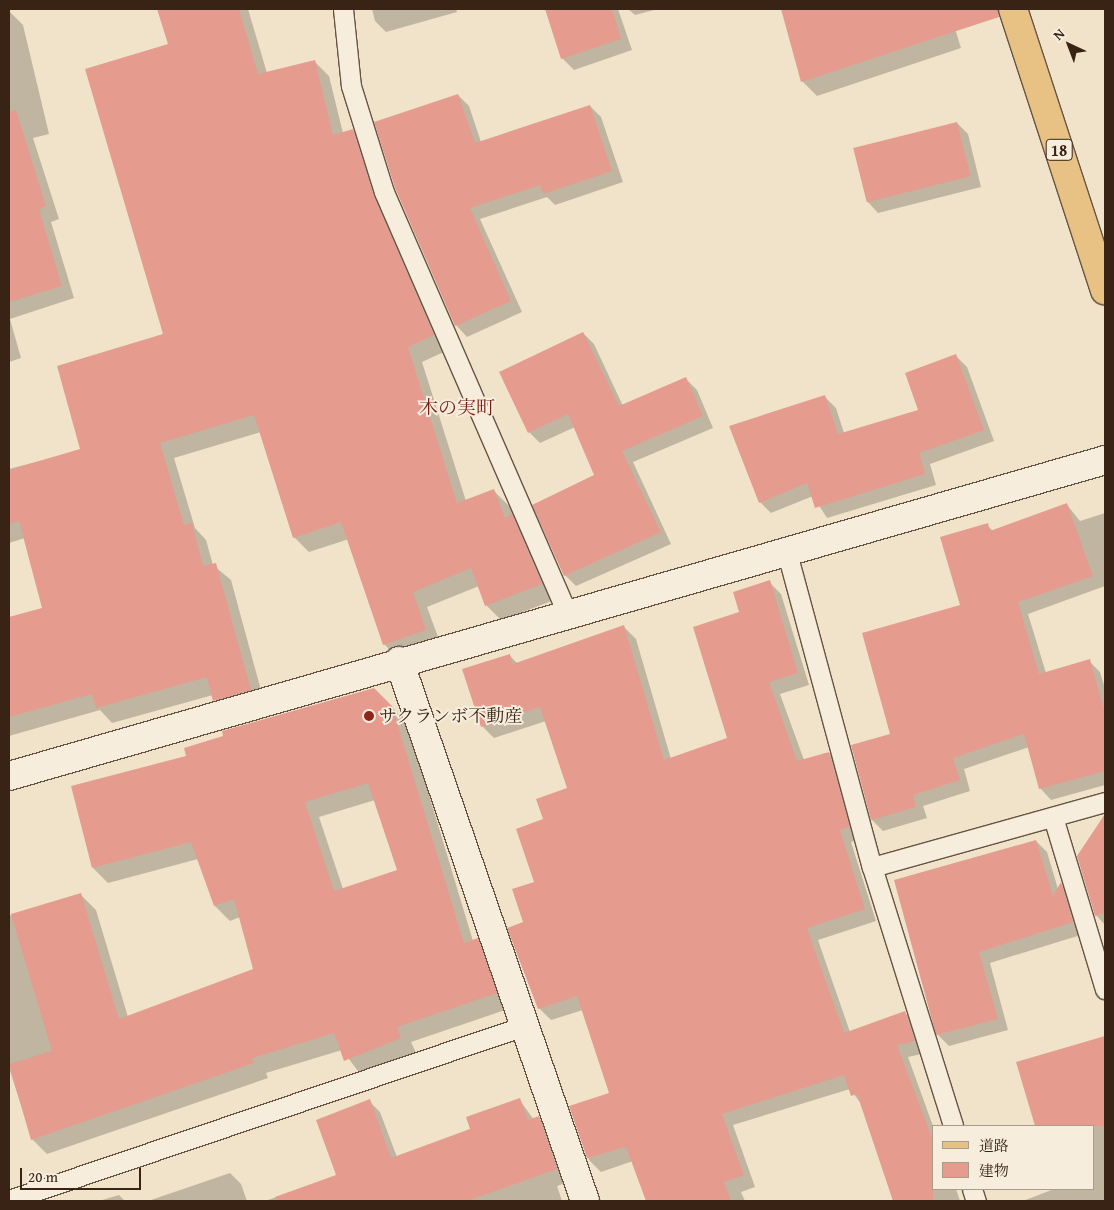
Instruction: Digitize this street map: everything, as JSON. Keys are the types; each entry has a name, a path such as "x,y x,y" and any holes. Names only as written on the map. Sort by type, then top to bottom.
{"main road":[{"name":"18","path":"1013,9 1105,290"}],"street":[{"path":"9,776 399,660 567,612 787,553 1105,460"},
{"path":"399,660 527,1024 585,1201"}],"lane":[{"path":"343,9 351,86 384,192 567,612"},
{"path":"787,553 872,867 953,1125"},
{"path":"872,867 1054,818 1105,802"},
{"path":"1054,818 1105,989"},
{"path":"17,1199 527,1024"}],"building":[{"path":"157,9 239,9 258,74 315,60 333,135 353,129 374,196 434,335 408,347 457,503 494,489 505,518 512,514 542,584 485,606 471,568 413,592 426,630 383,645 341,522 293,538 254,415 160,443 184,525 192,523 203,566 216,563 251,690 213,701 207,677 96,708 92,694 9,717 9,617 42,608 19,521 9,524 9,470 80,449 57,366 163,334 85,69 168,44"},
{"path":"545,9 612,9 621,39 561,59"},
{"path":"781,9 998,9 999,17 801,82"},
{"path":"458,94 475,143 590,105 612,171 543,194 540,185 470,208 511,301 455,326 395,188 374,122"},
{"path":"16,110 46,206 39,209 62,286 9,302 9,112"},
{"path":"957,122 971,176 867,202 853,148"},
{"path":"583,332 619,406 686,377 703,416 622,451 661,532 564,576 532,505 594,475 568,414 528,433 499,372"},
{"path":"956,354 984,430 919,453 925,474 815,508 807,483 759,503 729,426 825,395 838,434 918,410 905,373"},
{"path":"1067,503 1093,576 1018,602 1039,674 1090,659 1105,713 1105,771 1039,789 1024,734 953,758 960,780 913,795 916,807 871,820 851,745 890,734 862,633 960,605 940,537 988,523 990,531"},
{"path":"770,580 798,673 769,682 797,761 829,752 850,827 840,830 865,909 807,928 844,1033 905,1011 915,1041 897,1045 932,1137 933,1201 893,1201 857,1094 851,1096 844,1075 722,1114 744,1175 724,1182 731,1201 646,1201 626,1147 587,1158 569,1106 609,1093 577,996 538,1009 507,928 523,922 512,889 534,882 516,829 543,819 536,799 567,788 540,707 481,727 462,669 510,654 513,664 624,625 664,760 727,738 693,627 739,612 733,592"},
{"path":"374,688 392,706 464,943 478,938 497,993 397,1027 401,1038 344,1061 334,1033 252,1058 254,1063 31,1140 9,1064 52,1051 11,914 81,893 119,1019 253,969 234,899 214,906 191,842 92,868 71,786 186,756 184,748 223,736 222,731","holes":["368,783 397,870 334,891 305,802"]},
{"path":"1105,814 1105,912 1095,916 1077,856"},
{"path":"1036,840 1053,896 1061,882 1073,922 979,952 998,1019 936,1035 894,880"},
{"path":"1105,1036 1105,1126 1035,1125 1016,1062"},
{"path":"520,1098 528,1120 539,1116 557,1169 467,1201 276,1201 275,1197 336,1175 316,1120 370,1099 391,1158 470,1129 466,1117"}],"place":[{"name":"サクランボ不動産","path":"369,716"}],"district":[{"name":"木の実町","path":"457,408"}]}
